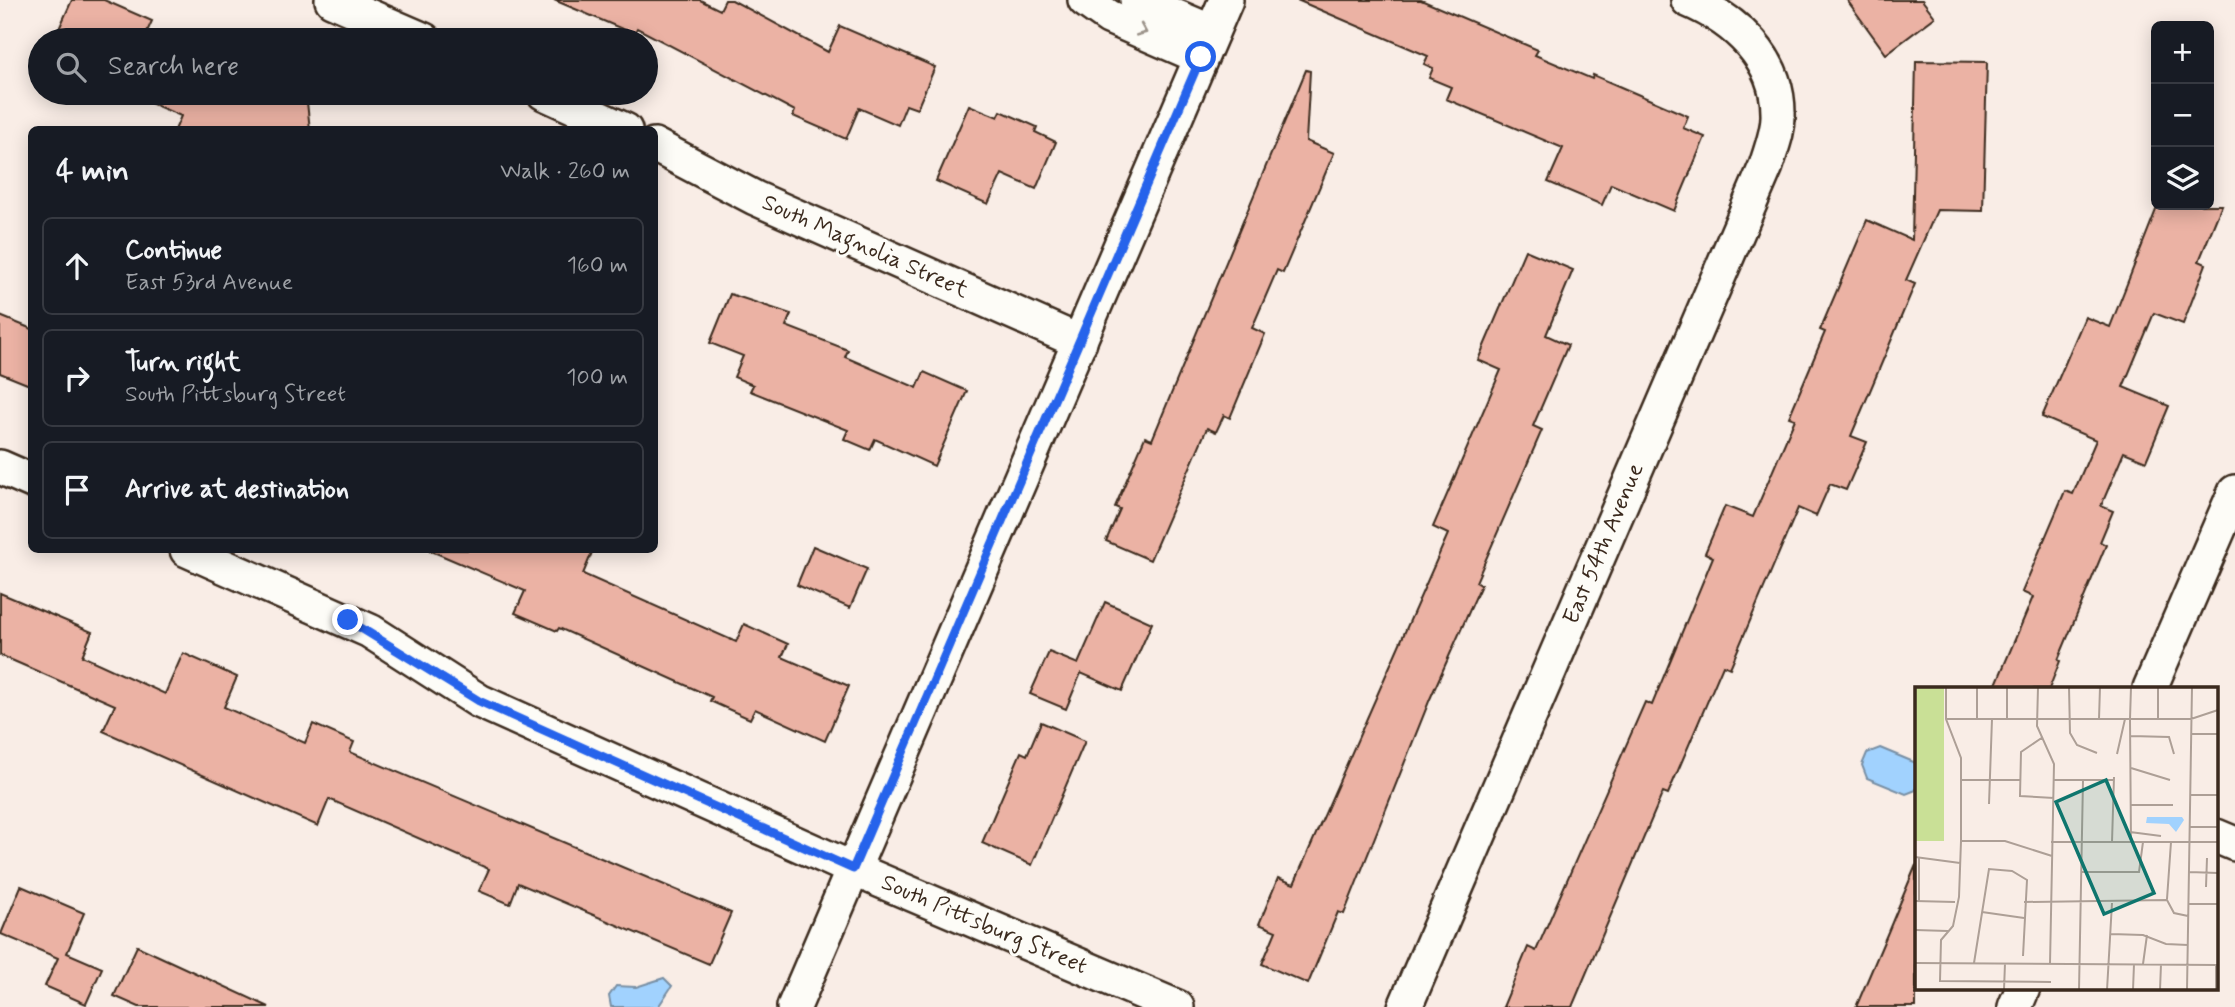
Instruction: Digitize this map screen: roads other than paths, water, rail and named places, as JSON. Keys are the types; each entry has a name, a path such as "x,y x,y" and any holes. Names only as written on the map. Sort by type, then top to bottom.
{"street":[{"path":"332,0 396,28"},
{"path":"1085,0 1109,17 1206,45"},
{"path":"1137,0 1206,45"},
{"path":"794,1007 1226,0"},
{"name":"East 54th Avenue","path":"1405,1007 1766,166 1779,114 1771,76 1762,57 1745,37 1728,22 1688,0"},
{"path":"570,105 616,126"},
{"name":"South Magnolia Street","path":"658,147 755,198 1080,342"},
{"path":"0,467 28,479"},
{"path":"2150,687 2235,492"},
{"name":"South Pittsburg Street","path":"194,553 370,631 479,701 853,869 1177,1007"},
{"path":"2218,837 2235,845"},
{"path":"2015,1007 2022,990"}],"water":[{"path":"1880,748 1915,763 1915,790 1906,794 1867,778 1862,765 1867,753"},
{"path":"664,978 672,986 658,1007 611,1007 609,996 616,986 636,987"}]}
